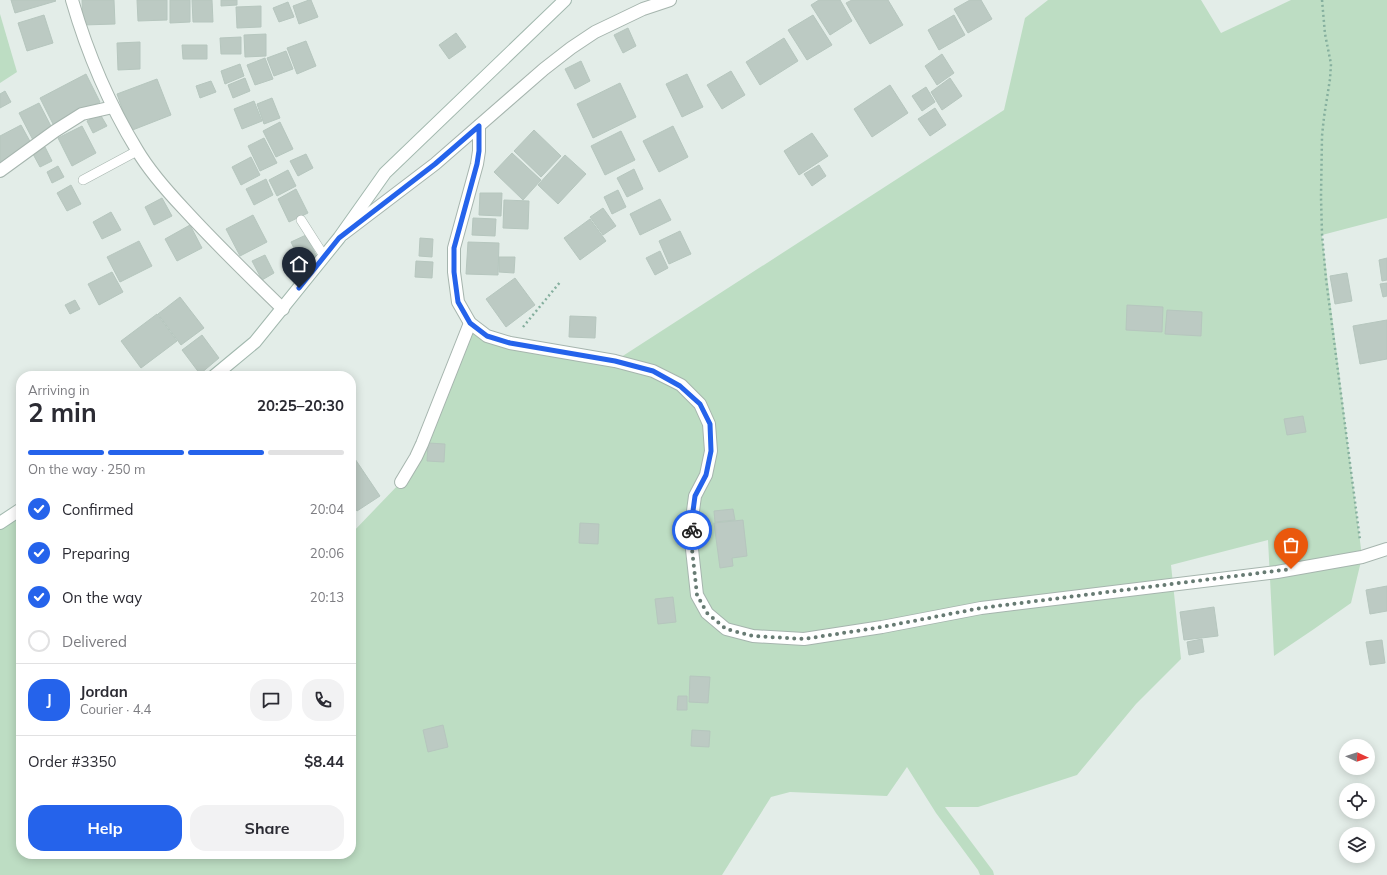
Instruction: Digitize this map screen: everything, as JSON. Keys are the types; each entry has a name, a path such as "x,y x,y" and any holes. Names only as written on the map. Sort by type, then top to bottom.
{"street":[{"path":"72,0 97,69 113,107 137,151 164,187 204,231 283,309"},
{"path":"220,371 255,342 283,309 339,238 385,173 565,0"},
{"path":"339,238 435,164 571,48 595,32 643,9 670,0"},
{"path":"0,172 55,131 82,114 113,107"},
{"path":"479,126 479,151 477,164 454,248 454,272 458,302 470,323 487,336 510,343 615,361 653,371 680,386 700,404 710,424 711,451 706,475 695,496 693,511 691,540 697,595 707,613 726,629 753,636 804,639 882,627 981,608 1277,572 1362,557 1387,549"},
{"path":"401,482 422,444 470,323"},
{"path":"0,523 16,512"}],"lane":[{"path":"83,180 137,151"},
{"path":"302,220 324,256"}],"path":[{"path":"1322,0 1325,34 1331,64 1322,136 1322,234 1327,286 1362,557"},
{"path":"510,343 561,281"}],"green space":[{"path":"1048,0 1201,0 1221,33 1291,0 1387,0 1387,218 1322,235 1362,557 1351,603 1274,656 1268,540 1171,565 1181,659 1136,704 1077,775 978,807 945,807 993,871 994,875 980,875 978,870 936,813 907,767 887,796 790,792 771,797 722,875 0,875 0,520 16,509 16,859 356,859 356,529 401,482 470,323 487,336 615,361 1004,110 1025,18"},
{"path":"0,14 17,72 0,83"}],"building":[{"path":"11,0 55,0 56,1 15,13"},
{"path":"82,0 114,0 115,24 83,25"},
{"path":"137,0 167,0 167,20 138,21"},
{"path":"170,0 190,0 190,22 170,23"},
{"path":"192,0 212,0 213,22 193,22"},
{"path":"221,0 237,0 237,5 221,6"},
{"path":"311,0 318,17 299,24 293,6"},
{"path":"819,0 840,0 852,21 830,35 811,5"},
{"path":"852,0 888,0 903,25 870,44 846,3"},
{"path":"970,0 981,0 992,19 968,33 954,9"},
{"path":"288,2 294,17 279,22 273,8"},
{"path":"261,6 261,27 237,28 236,7"},
{"path":"44,15 53,43 27,51 18,23"},
{"path":"813,15 832,45 807,60 788,30"},
{"path":"954,15 965,35 939,50 928,30"},
{"path":"628,28 636,46 623,53 614,35"},
{"path":"456,33 466,47 449,59 439,45"},
{"path":"266,34 266,56 245,57 244,35"},
{"path":"241,37 241,54 221,54 220,38"},
{"path":"784,38 798,61 760,85 746,62"},
{"path":"306,41 316,66 297,74 287,48"},
{"path":"140,42 140,69 118,70 117,43"},
{"path":"182,45 207,45 207,59 183,59"},
{"path":"286,51 293,69 274,76 267,58"},
{"path":"942,54 954,73 937,85 925,66"},
{"path":"265,58 273,79 255,85 247,65"},
{"path":"581,61 590,81 575,89 565,69"},
{"path":"240,64 244,76 225,84 221,71"},
{"path":"731,71 745,95 722,109 707,85"},
{"path":"86,74 100,102 54,126 40,98"},
{"path":"687,74 703,107 682,117 666,84"},
{"path":"245,78 250,91 233,98 228,85"},
{"path":"950,78 962,96 942,110 931,92"},
{"path":"157,79 171,115 130,131 117,94"},
{"path":"211,81 216,92 200,98 196,86"},
{"path":"620,83 636,117 593,138 577,104"},
{"path":"890,85 908,113 872,137 854,109"},
{"path":"926,87 935,102 922,111 912,96"},
{"path":"5,91 11,102 0,108 0,94"},
{"path":"272,98 280,118 264,124 257,104"},
{"path":"254,101 262,121 242,129 234,109"},
{"path":"39,103 53,130 33,140 19,113"},
{"path":"935,108 946,125 930,136 918,119"},
{"path":"100,114 107,126 93,133 87,121"},
{"path":"280,122 293,149 276,157 263,131"},
{"path":"21,125 32,145 0,162 0,136"},
{"path":"82,126 96,153 72,166 58,138"},
{"path":"673,126 688,157 659,172 643,141"},
{"path":"534,130 561,156 541,177 514,151"},
{"path":"621,131 635,160 605,175 591,146"},
{"path":"812,133 828,156 799,175 784,151"},
{"path":"264,138 277,163 260,171 248,146"},
{"path":"45,147 52,161 40,167 33,154"},
{"path":"512,153 541,180 523,200 494,172"},
{"path":"306,154 313,168 298,176 290,161"},
{"path":"565,155 586,174 558,204 538,185"},
{"path":"251,157 260,175 241,185 232,167"},
{"path":"819,165 826,176 812,186 804,174"},
{"path":"58,166 64,177 52,183 47,172"},
{"path":"634,169 643,189 627,197 617,178"},
{"path":"288,170 296,186 277,196 269,180"},
{"path":"266,179 273,195 254,205 246,189"},
{"path":"71,185 81,204 67,211 57,193"},
{"path":"296,189 308,213 289,222 278,199"},
{"path":"618,190 626,207 612,214 604,197"},
{"path":"480,193 502,193 501,216 479,215"},
{"path":"162,198 172,216 154,225 145,207"},
{"path":"660,199 671,220 640,235 630,214"},
{"path":"504,200 529,201 528,229 503,228"},
{"path":"603,208 616,226 603,235 590,217"},
{"path":"111,212 121,230 102,239 93,222"},
{"path":"253,215 267,242 240,256 226,229"},
{"path":"473,218 496,219 495,236 472,235"},
{"path":"590,219 606,241 580,260 564,238"},
{"path":"190,225 202,248 177,261 165,239"},
{"path":"680,231 691,254 669,264 659,241"},
{"path":"306,235 317,257 302,265 291,242"},
{"path":"420,238 433,239 432,257 419,256"},
{"path":"139,241 152,266 120,282 107,257"},
{"path":"468,242 499,243 498,275 466,274"},
{"path":"660,251 668,268 655,275 646,258"},
{"path":"265,255 274,273 262,280 252,261"},
{"path":"499,257 515,257 514,273 499,272"},
{"path":"1387,258 1387,280 1382,281 1379,260"},
{"path":"416,261 433,262 432,278 415,277"},
{"path":"112,272 123,292 99,305 88,284"},
{"path":"1347,273 1352,301 1335,304 1330,276"},
{"path":"515,278 535,305 506,327 486,299"},
{"path":"1387,283 1387,296 1383,297 1380,284"},
{"path":"180,297 204,328 181,345 158,314"},
{"path":"75,300 80,309 70,314 65,305"},
{"path":"1127,305 1163,307 1162,332 1126,330"},
{"path":"1167,310 1202,312 1201,336 1165,334"},
{"path":"157,314 177,341 141,368 121,341"},
{"path":"570,316 596,317 595,338 569,337"},
{"path":"1387,320 1387,359 1360,364 1353,326"},
{"path":"202,335 219,358 204,371 198,371 182,350"},
{"path":"1303,416 1306,432 1287,435 1284,419"},
{"path":"428,443 445,444 444,462 427,461"},
{"path":"356,460 380,496 357,511 356,510"},
{"path":"733,509 735,520 715,522 714,511"},
{"path":"743,520 747,556 732,558 733,566 720,568 714,523"},
{"path":"580,523 599,524 598,544 579,543"},
{"path":"1387,586 1387,611 1370,614 1366,590"},
{"path":"673,597 676,622 658,624 655,599"},
{"path":"1214,607 1218,636 1184,640 1180,612"},
{"path":"1202,639 1204,652 1189,655 1187,642"},
{"path":"1382,640 1385,663 1370,665 1366,642"},
{"path":"690,676 710,677 708,703 689,702"},
{"path":"678,696 687,696 687,710 677,710"},
{"path":"443,725 448,747 428,752 423,730"},
{"path":"692,730 710,731 709,747 691,746"}],"way so far":[{"path":"692,530 691,540 697,595 707,613 726,629 753,636 804,639 882,627 981,608 1277,572 1291,569"}],"route":[{"path":"299,288 339,238 435,164 479,126 479,151 477,164 454,248 454,272 458,302 470,323 487,336 510,343 615,361 653,371 680,386 700,404 710,424 711,451 706,475 695,496 692,530"}]}
